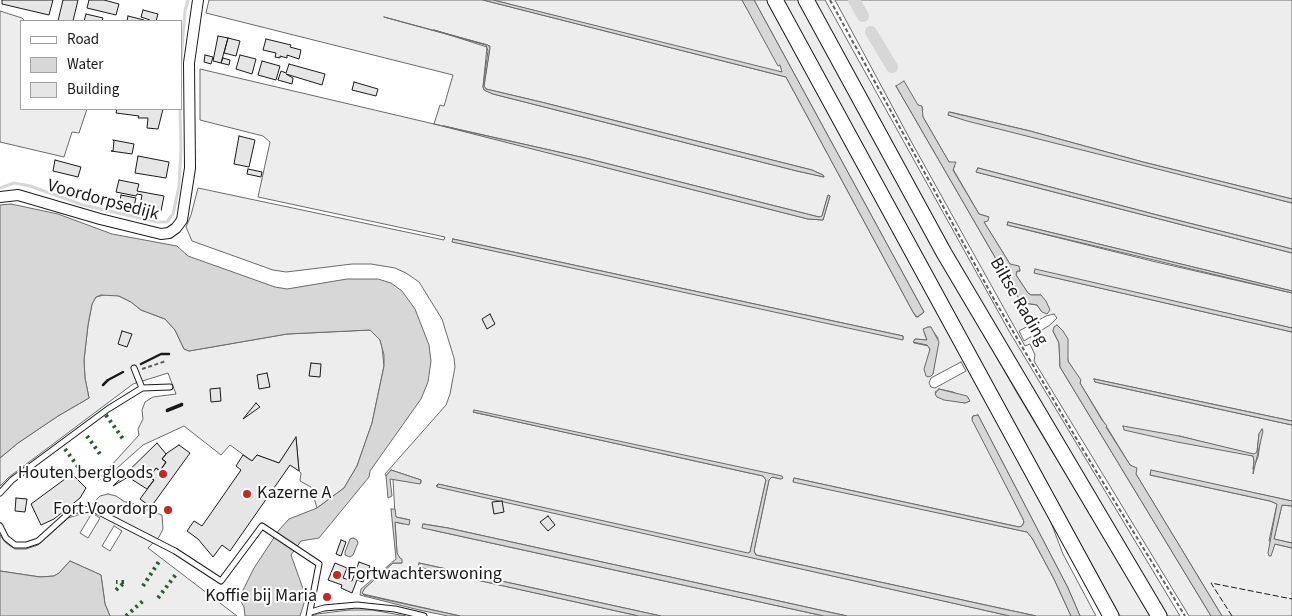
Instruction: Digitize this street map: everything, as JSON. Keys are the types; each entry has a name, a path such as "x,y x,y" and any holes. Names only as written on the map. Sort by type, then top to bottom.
{"main road":[{"path":"775,0 1112,616"},
{"path":"806,0 944,253 1159,616"}],"street":[{"name":"Voordorpsedijk","path":"0,197 18,195 100,219 161,234 169,233 176,228 182,220 190,168 189,63 198,0"}],"lane":[{"path":"134,368 142,388"},
{"path":"0,493 12,480 108,409 142,388 170,387"},
{"path":"0,526 6,538 15,545 26,545 38,540 69,513 77,510 93,509 175,551 221,581 262,526 319,564 310,614"},
{"path":"310,614 324,608 365,606 424,616"}],"path":[{"name":"Biltse Rading","path":"830,0 1000,309 1082,448 1185,616"},
{"path":"151,365 166,361"}],"shaded area":[{"path":"209,0 483,0 786,77 913,312 918,317 924,312 754,0 767,0 1047,512 1063,554 1096,616 1080,616 1068,588 978,415 972,418 1023,519 1022,526 1019,527 794,478 793,481 1027,532 1054,579 1071,616 1036,616 756,555 754,551 769,480 772,477 781,479 783,477 473,412 763,476 766,480 750,552 748,554 438,484 436,486 1010,616 847,616 424,524 432,530 824,616 661,616 419,563 419,567 639,616 460,616 363,594 362,592 365,588 393,563 402,563 397,553 395,522 403,524 410,520 396,517 395,515 393,479 421,483 421,480 391,470 386,476 385,474 446,405 455,367 442,319 419,282 395,268 371,264 352,264 286,272 273,270 192,241 186,227 198,188 444,240 445,237 258,197 270,142 263,136 200,120 200,69 434,124 440,105 444,106 453,75 206,13","holes":["434,30 490,46 484,86 486,89 812,170 824,177 493,94 484,90 483,87 487,47","444,126 585,158 819,217 822,216 828,195 830,196 823,220 808,219","453,239 903,336 903,339 453,242","930,327 938,338 933,374 929,346 914,343 915,339 927,340 924,332","961,362 966,371 935,388 931,387 929,383 931,378","939,389 953,392 970,401 965,403 937,397 935,392"]},
{"path":"493,0 742,0 783,71 778,72 752,66"},
{"path":"783,0 798,0 1017,393 1151,616 1120,616"},
{"path":"814,0 825,0 1009,331 1180,616 1168,616 1100,504 951,250"},
{"path":"835,0 1292,0 1292,199 1143,162 1030,131 950,112 948,115 1292,203 1292,249 978,168 976,172 1292,253 1292,291 1008,222 1007,225 1292,293 1292,328 1035,270 1035,273 1292,332 1292,421 1094,379 1095,382 1292,425 1292,501 1152,471 1150,475 1277,504 1269,541 1292,548 1292,616 1222,616 1133,467 1080,383 1068,361 1063,331 1056,326 1053,331 1059,343 1060,367 1211,616 1189,616 1034,361 1035,355 1030,344 1025,346","holes":["896,86 922,107 923,117 949,162 955,166 953,169 979,214 989,217 984,222 1010,264 1019,267 1020,271 1017,271 1016,275 1028,293 1031,295 1041,295 1042,312 1037,305 1024,303 1018,297","1054,314 1057,318 1050,325 1024,341 1019,331 1046,316","1262,429 1258,457 1253,469 1253,456 1179,436 1254,455 1257,452 1259,434"]},
{"path":"0,11 24,20 20,20 20,110 87,110 79,133 72,132 64,157 0,142"},
{"path":"108,294 119,296 141,310 165,319 175,330 184,349 189,351 287,334 370,330 380,340 384,366 372,423 357,466 344,488 317,508 311,487 300,481 301,473 299,471 296,438 279,463 257,455 252,461 230,445 221,455 184,426 143,445 106,478 98,480 139,435 138,429 143,419 142,410 145,402 153,397 176,394 168,373 133,384 9,477 0,486 0,458 18,443 58,416 89,398 84,360 88,325 92,304 96,297"},
{"path":"108,494 116,496 125,502 130,502 162,515 163,529 159,537 148,548 237,616 110,616 105,604 101,575 70,561 54,576 40,577 0,571 0,535 6,543 15,549 26,549 38,545 68,518 84,513 100,496","holes":["92,513 100,518 88,538 80,533","114,526 122,531 110,551 102,546"]},
{"path":"1282,505 1292,506 1292,543 1274,539"},
{"path":"349,610 372,610 406,616 312,616"}],"water":[{"path":"483,0 493,0 782,72 780,65 778,66 742,0 754,0 924,312 917,317 913,312 786,77"},
{"path":"384,17 488,45 490,48 484,86 486,89 812,170 824,177 493,94 484,90 483,87 488,51 486,45"},
{"path":"904,81 918,105 922,106 923,117 949,162 956,162 953,170 979,214 989,217 988,221 984,222 1010,264 1019,266 1020,271 1017,271 1016,275 1028,293 1031,295 1041,295 1046,301 1050,310 1047,314 1042,312 1037,305 1025,303 1018,297 896,86"},
{"path":"949,112 1292,199 1292,203 967,121 948,115"},
{"path":"434,124 585,158 819,217 822,216 828,195 830,196 823,220 808,219"},
{"path":"978,168 1292,249 1292,253 976,172"},
{"path":"11,204 58,214 112,234 177,246 188,256 275,287 287,289 347,279 378,279 391,283 402,291 415,309 429,345 431,361 428,382 421,399 370,471 369,477 319,538 301,541 291,555 306,597 300,616 245,616 244,607 239,598 254,568 279,530 289,519 317,508 344,488 357,466 372,423 384,366 384,355 380,340 370,330 287,334 189,351 184,349 175,330 165,319 141,310 119,296 101,295 96,297 92,304 88,325 84,360 89,398 58,416 18,443 0,458 0,205"},
{"path":"1008,222 1292,291 1292,293 1007,225"},
{"path":"453,239 903,336 903,340 452,242"},
{"path":"1035,269 1292,328 1292,332 1034,273"},
{"path":"1057,325 1068,339 1068,361 1081,380 1080,383 1130,465 1137,468 1136,474 1222,616 1211,616 1060,367 1059,343 1053,331"},
{"path":"931,327 939,342 933,374 928,377 924,369 930,349 927,345 913,342 915,339 927,340 923,329"},
{"path":"1094,379 1292,421 1292,425 1095,382"},
{"path":"939,389 967,396 970,401 965,403 944,400 935,394"},
{"path":"474,410 782,476 783,478 781,479 772,477 769,480 754,551 756,555 1036,616 1010,616 437,487 438,484 750,552 766,480 763,476 473,412"},
{"path":"978,415 1068,588 1080,616 1071,616 1054,579 1027,532 793,482 794,478 1019,527 1022,526 1023,519 972,420 973,416"},
{"path":"1123,426 1179,436 1254,454 1257,452 1259,434 1262,429 1263,431 1253,474 1253,456 1124,430"},
{"path":"391,470 421,480 420,484 390,479 392,496 388,498 386,476"},
{"path":"1151,470 1292,501 1292,506 1282,505 1274,539 1292,543 1292,548 1275,544 1271,556 1269,556 1277,504 1150,475"},
{"path":"391,509 395,509 396,517 410,520 409,525 395,522 397,553 402,559 402,563 393,563 365,588 362,593 460,616 448,616 419,610 360,595 361,589 396,559"},
{"path":"423,524 847,616 824,616 422,528"},
{"path":"353,538 358,543 353,555 350,557 345,555 345,552 350,539"},
{"path":"70,561 101,575 105,604 110,616 0,616 0,571 40,577 54,576"},
{"path":"419,563 661,616 639,616 418,567"}],"building":[{"path":"2,0 53,0 49,15 2,4"},
{"path":"63,0 78,0 73,20 58,20"},
{"path":"89,0 104,0 119,4 116,15 87,8"},
{"path":"143,10 158,14 156,20 141,17"},
{"path":"86,14 103,18 102,20 84,20"},
{"path":"128,16 144,20 127,20"},
{"path":"218,36 228,38 221,63 213,61"},
{"path":"228,38 240,41 236,56 224,53"},
{"path":"266,39 291,45 290,47 301,50 299,59 287,55 287,58 275,57 276,53 263,50"},
{"path":"205,55 213,57 211,64 204,62"},
{"path":"240,55 256,59 252,74 236,69"},
{"path":"223,58 230,60 229,65 221,63"},
{"path":"262,61 280,66 276,80 258,75"},
{"path":"289,64 325,74 322,85 286,74 293,78 292,84 278,80 281,71 286,73"},
{"path":"354,82 378,89 376,96 352,90"},
{"path":"117,110 163,110 158,129 147,128 148,118 138,118 139,116 116,113"},
{"path":"239,136 255,140 249,167 234,164"},
{"path":"113,140 134,144 132,154 111,151 113,151"},
{"path":"138,156 169,162 166,178 135,173"},
{"path":"55,160 81,167 78,177 53,171"},
{"path":"248,169 262,172 261,177 247,174"},
{"path":"119,180 139,184 137,191 164,196 161,211 140,206 142,195 137,194 136,196 116,192"},
{"path":"121,195 136,198 134,206 120,202"},
{"path":"490,314 495,324 487,329 482,319"},
{"path":"122,331 132,334 127,347 118,344"},
{"path":"311,363 321,364 320,377 309,376"},
{"path":"267,373 270,387 259,389 257,375"},
{"path":"220,388 221,401 211,402 210,389"},
{"path":"256,403 260,407 243,419 247,414"},
{"name":"Kazerne A","path":"296,437 299,471 290,465 230,551 222,545 213,557 198,539 187,531 194,521 202,526 241,470 236,466 243,455 252,461 257,455 279,463"},
{"path":"157,443 166,454 162,459 166,462 160,471 156,468 149,477 154,480 147,489 128,477 113,486"},
{"name":"Houten bergloods","path":"179,445 190,453 151,507 140,499 154,480 149,477 156,468 160,471 166,462 162,459"},
{"path":"73,475 86,488 80,498 54,519 41,525 31,504"},
{"path":"16,498 27,499 25,512 15,511"},
{"path":"502,501 504,512 494,514 492,502"},
{"path":"548,516 555,525 548,531 540,522"},
{"path":"341,540 346,542 341,556 336,554"},
{"name":"Fortwachterswoning","path":"359,562 370,566 363,582 357,580 352,593 341,588 342,585 328,580 335,563 347,568 343,578 352,581"}],"waterway":[{"path":"182,48 185,11 188,0"},
{"path":"854,0 863,16"},
{"path":"871,32 892,67"},
{"path":"0,188 14,183 30,186 83,205 157,222 167,222 173,214 179,186 181,149 180,110"}],"hedge":[{"path":"106,415 123,439"},
{"path":"87,436 100,454"},
{"path":"65,449 79,468"},
{"path":"143,586 160,560"},
{"path":"158,598 177,573"},
{"path":"116,582 125,582 116,590"},
{"path":"126,616 144,600"}],"fence":[{"path":"1232,616 1211,583 1292,599"}],"wall":[{"path":"141,364 161,354 169,354"},
{"path":"103,385 123,372"},
{"path":"182,404 182,405 167,411 167,410 182,404"}],"place":[{"name":"Houten bergloods","path":"163,474"},
{"name":"Kazerne A","path":"247,494"},
{"name":"Fort Voordorp","path":"168,510"},
{"name":"Fortwachterswoning","path":"337,575"},
{"name":"Koffie bij Maria","path":"327,597"}]}
